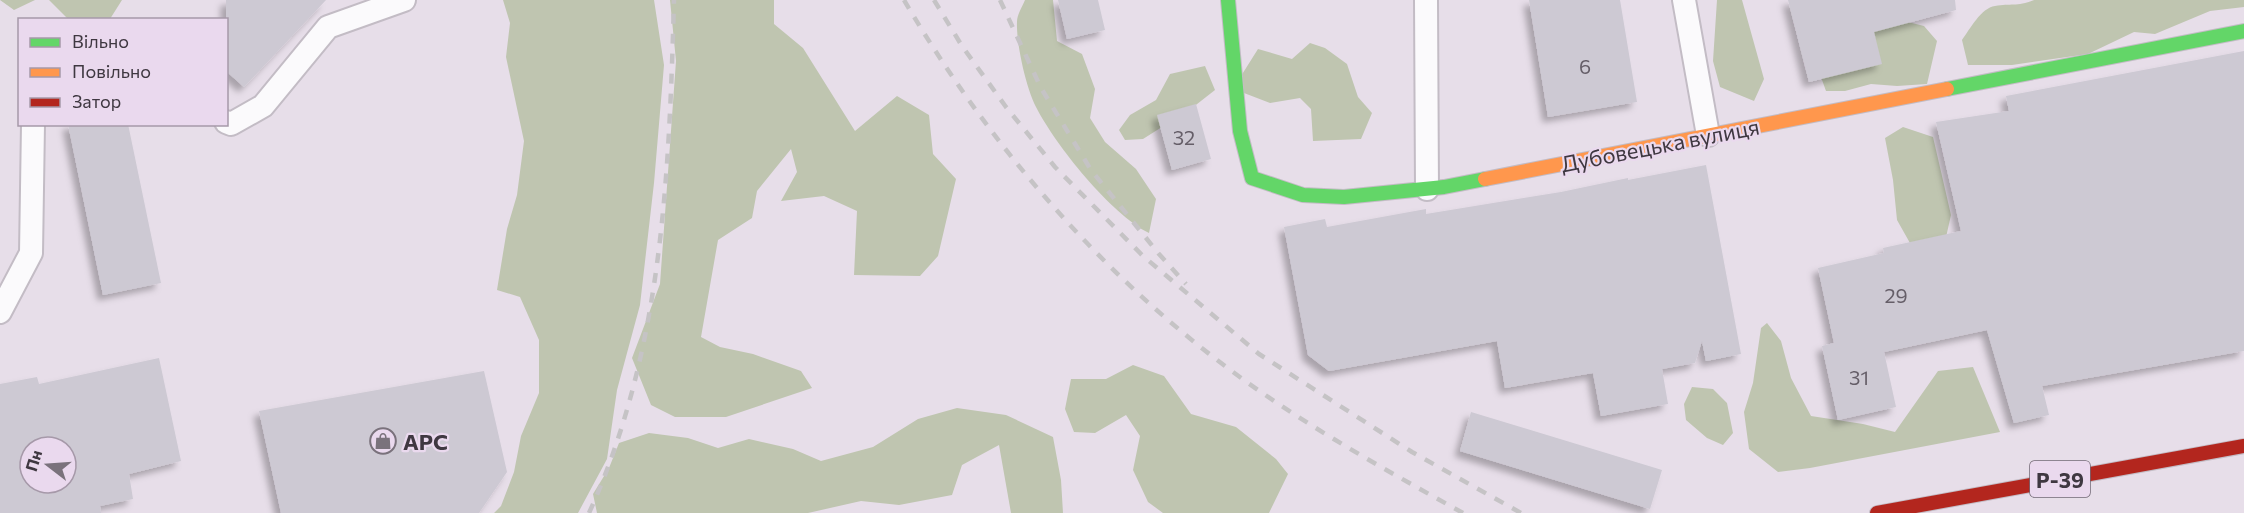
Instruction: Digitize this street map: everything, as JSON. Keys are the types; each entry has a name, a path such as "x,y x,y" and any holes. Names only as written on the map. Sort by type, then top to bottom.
{"street":[{"name":"Дубовецька вулиця","path":"1228,0 1240,130 1252,178 1303,195 1344,196 1427,189 2244,31"},
{"name":"Р-39","path":"1877,513 2244,446"}],"lane":[{"path":"228,123 231,124 263,106 328,27 404,0"},
{"path":"1426,0 1427,189"},
{"path":"1684,0 1708,135"},
{"path":"0,312 31,253 33,126"}],"green space":[{"path":"0,0 35,0 14,10"},
{"path":"49,0 122,0 111,18 67,18"},
{"path":"503,0 654,0 664,65 640,305 617,390 607,459 578,513 494,513 501,506 514,472 521,436 539,393 539,340 520,297 497,290 507,229 517,195 524,141 506,57 510,23"},
{"path":"670,0 774,0 774,24 803,48 855,131 897,96 929,115 933,154 956,179 938,256 920,276 854,275 857,211 824,196 781,201 797,172 791,149 757,191 752,218 718,240 701,337 720,347 753,354 801,371 812,388 726,417 675,417 651,405 632,358 660,284 676,61"},
{"path":"1025,0 1053,0 1057,41 1082,54 1095,89 1090,118 1105,142 1136,169 1156,199 1149,233 1118,211 1086,178 1045,123 1036,107 1025,77 1018,41 1017,19"},
{"path":"1717,0 1742,0 1764,79 1754,101 1720,87 1713,61"},
{"path":"1894,0 1896,19 1924,26 1937,41 1927,84 1897,86 1871,84 1845,91 1826,91 1817,66"},
{"path":"2034,0 2244,0 2244,7 2210,11 2155,34 2134,32 2088,54 2012,65 1968,65 1962,40 1985,11 1995,6"},
{"path":"1310,43 1325,48 1347,64 1358,97 1372,113 1361,139 1313,141 1311,109 1300,98 1270,103 1244,93 1241,76 1258,49 1292,59"},
{"path":"1205,66 1215,90 1192,108 1143,139 1125,140 1119,130 1130,115 1156,100 1170,74"},
{"path":"1903,127 1933,137 1951,215 1944,246 1919,259 1897,220 1893,180 1885,138"},
{"path":"1767,323 1781,341 1791,378 1811,416 1863,424 1895,432 1938,371 1973,367 2000,432 1778,472 1749,449 1744,412 1753,383 1761,328"},
{"path":"1133,365 1164,376 1191,414 1236,427 1276,459 1288,474 1269,513 1163,513 1148,502 1133,470 1140,436 1126,415 1095,433 1074,432 1065,409 1071,379 1106,379"},
{"path":"1692,387 1713,389 1727,403 1733,433 1723,445 1707,438 1686,420 1684,404"},
{"path":"957,408 1006,415 1053,437 1061,480 1063,513 1011,513 999,445 962,465 952,495 899,505 861,501 808,513 597,513 593,494 609,468 619,443 649,433 688,438 718,448 749,439 793,449 821,461 873,447 918,419"}],"building":[{"path":"226,0 326,0 244,87 228,73 228,18 226,18"},
{"path":"1058,0 1098,0 1105,30 1067,39"},
{"path":"1529,0 1620,0 1637,102 1548,117"},
{"path":"1788,0 1955,0 1956,10 1874,32 1882,64 1809,82"},
{"path":"2244,51 2244,351 2042,386 2049,415 2014,423 1987,330 1884,352 1896,407 1838,420 1822,346 1834,343 1818,268 1884,253 1883,248 1961,231 1936,122 2009,111 2006,96"},
{"path":"1196,104 1211,159 1172,170 1157,115"},
{"path":"68,126 128,126 161,283 103,295"},
{"path":"1706,165 1741,354 1706,361 1702,341 1695,363 1662,369 1668,404 1601,416 1593,373 1505,388 1497,341 1329,371 1308,355 1284,227 1325,219 1327,227 1426,209 1426,214"},
{"path":"159,358 181,461 129,474 133,499 100,506 101,513 0,513 0,384 37,377 39,384"},
{"name":"АРС","path":"484,371 507,472 479,513 281,513 259,411"},
{"path":"1471,412 1662,470 1650,509 1460,451"}],"railway":[{"path":"589,513 614,451 633,389 647,325 664,196 674,0"},
{"path":"904,0 970,102 1007,151 1046,199 1132,287 1177,328 1253,387 1311,425 1463,513"},
{"path":"934,0 962,46 1006,107 1055,167 1143,256 1259,354 1412,452 1521,513"},
{"path":"1000,0 1041,88 1091,170 1186,284"}],"traffic: fast":[{"path":"1228,0 1240,131 1252,178 1303,195 1344,197 1444,187 1485,179"},
{"path":"1947,89 2244,31"}],"traffic: slow":[{"path":"1485,179 1947,89"}],"traffic: jam":[{"path":"1877,513 2244,446"}],"place":[{"name":"АРС","path":"383,441"}]}
